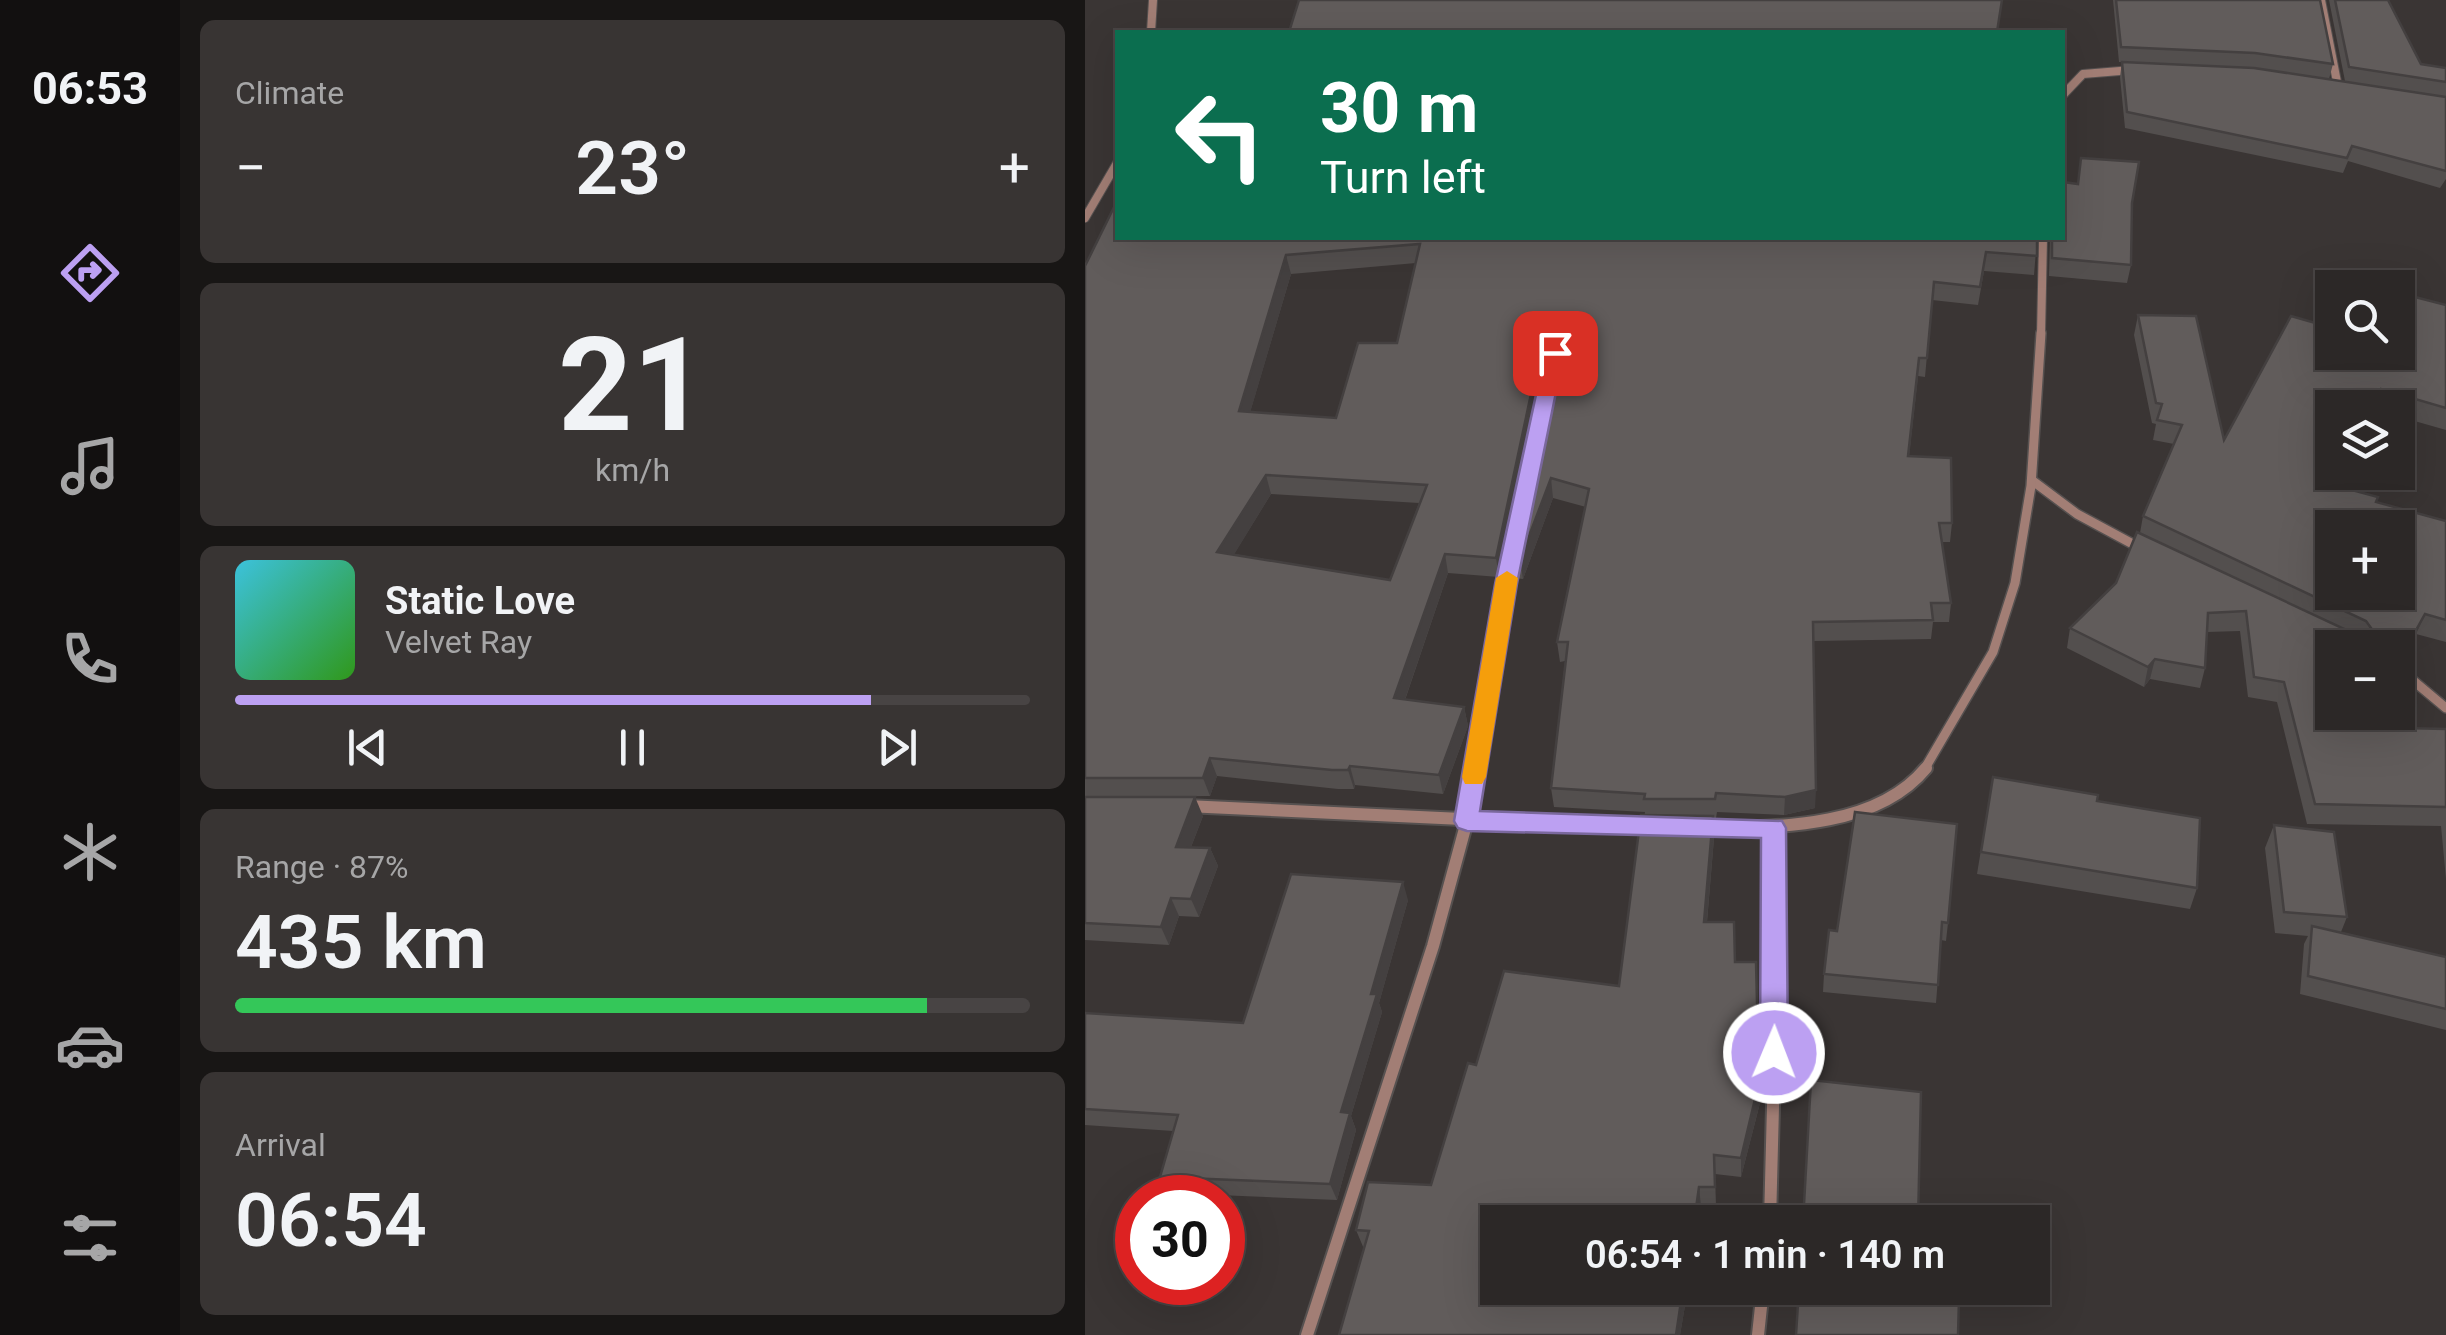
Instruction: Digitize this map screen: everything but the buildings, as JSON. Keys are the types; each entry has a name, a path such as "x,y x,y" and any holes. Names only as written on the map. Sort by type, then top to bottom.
{"street":[{"path":"1151,30 1153,0"},
{"path":"2321,0 2338,87"},
{"path":"2065,94 2083,74 2109,69 2143,70"},
{"path":"2321,84 2356,90"},
{"path":"1085,218 1115,166"},
{"path":"1687,828 1773,828 1868,806 1913,782 1938,748 2001,634 2023,544 2033,480 2043,240"},
{"path":"1307,1335 1433,946 1467,821 1506,584 1555,353"},
{"path":"2033,480 2077,514 2159,558"},
{"path":"2415,682 2446,708"},
{"path":"1165,806 1669,828"},
{"path":"1770,1205 1775,991 1773,828"},
{"path":"1758,1335 1761,1305"}],"slow traffic":[{"path":"1474,777 1507,578"}],"route":[{"path":"1555,353 1506,584 1467,821 1773,828 1774,1053"}]}
